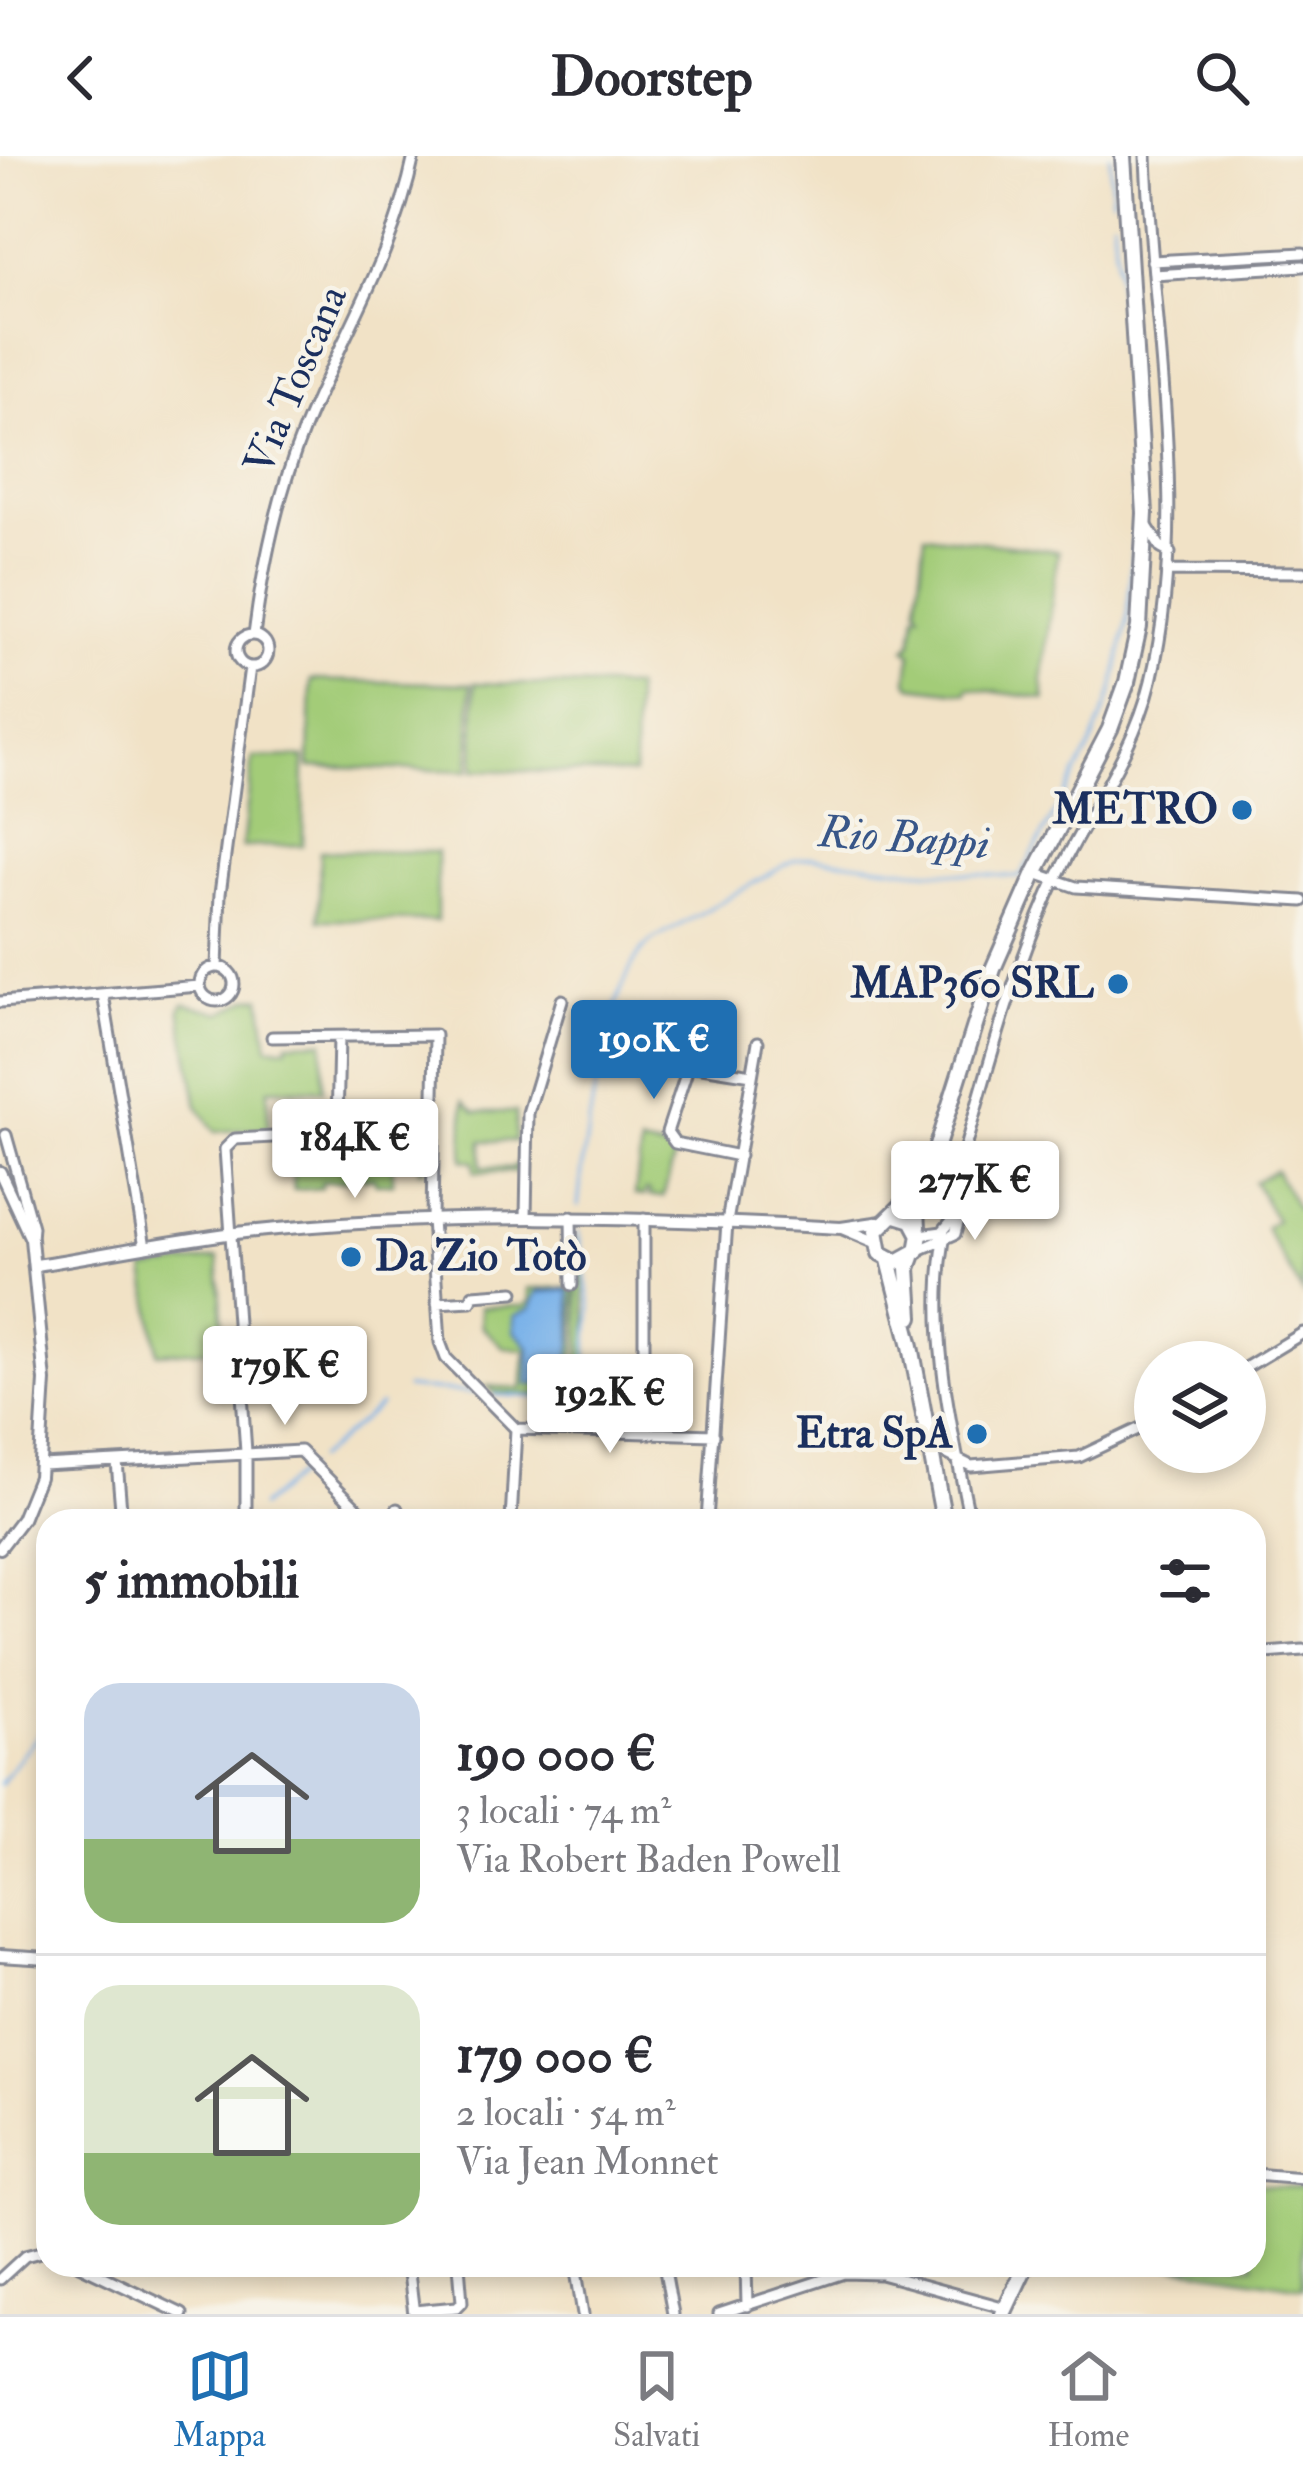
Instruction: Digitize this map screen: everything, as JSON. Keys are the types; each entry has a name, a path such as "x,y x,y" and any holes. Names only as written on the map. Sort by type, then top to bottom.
{"main road":[{"path":"911,1346 908,1292 917,1242 916,1209 993,969 1123,697 1139,628 1146,523 1124,156"},
{"path":"926,1180 889,1218 875,1242 889,1260 911,1346 942,1509"},
{"path":"889,1218 912,1220 917,1242"},
{"path":"889,1260 917,1242"},
{"path":"1005,2311 1021,2277"}],"street":[{"name":"Via Toscana","path":"254,635 266,554 284,485 304,429 382,262 414,156"},
{"path":"917,1242 950,1228 1003,1016 1055,881 1141,713 1160,639 1168,553 1146,156"},
{"path":"1126,219 1150,218"},
{"path":"1153,261 1303,253"},
{"path":"1154,275 1303,266"},
{"path":"1132,308 1156,307"},
{"path":"1146,523 1168,553"},
{"path":"1145,572 1168,553"},
{"path":"1145,572 1168,576 1303,572"},
{"name":"Via Toscana","path":"254,635 264,640 269,651 262,665 250,668 239,661 236,651 240,640 254,635"},
{"name":"Via Toscana","path":"200,986 210,1000 231,994 231,974 217,966 220,894 250,668"},
{"path":"1035,873 1082,887 1303,901"},
{"path":"0,1003 200,986 204,972 217,966"},
{"path":"103,994 145,1247"},
{"path":"526,1216 528,1114 562,1000"},
{"path":"272,1037 435,1035 432,1220 442,1350 516,1430 714,1436"},
{"path":"246,1509 225,1158 235,1138 329,1133 337,1126 338,1037"},
{"path":"708,1509 727,1222 758,1042"},
{"path":"739,1156 675,1143 668,1132 689,1065 752,1075"},
{"path":"0,1122 32,1227 31,1239"},
{"path":"0,1172 31,1239 45,1381 42,1465 22,1519 0,1548"},
{"path":"917,1242 944,1240 959,1225 954,1198"},
{"path":"36,1265 232,1234 432,1220 526,1216 841,1228 889,1218"},
{"path":"572,1285 577,1218"},
{"path":"644,1220 644,1386"},
{"path":"841,1228 875,1242"},
{"path":"944,1240 940,1322 952,1431 968,1509"},
{"path":"437,1303 514,1292"},
{"path":"1266,1356 1303,1334"},
{"path":"512,1509 516,1430"},
{"path":"926,1432 938,1448 971,1466 1079,1457 1134,1431"},
{"path":"42,1465 300,1450 358,1509"},
{"path":"118,1462 121,1509"},
{"path":"936,1481 960,1462"},
{"path":"1266,1653 1303,1650"},
{"path":"0,1955 36,1958"},
{"path":"1266,2175 1303,2179"},
{"path":"0,2279 36,2253"},
{"path":"104,2277 182,2314"},
{"path":"410,2277 414,2313 457,2307 462,2302 460,2277"},
{"path":"577,2277 583,2314"},
{"path":"666,2277 674,2314"},
{"path":"746,2277 747,2306"},
{"path":"719,2314 814,2277"},
{"path":"891,2277 1005,2311"}],"green space":[{"path":"925,535 1058,551 1042,681 1045,699 911,686 911,653 905,649 912,643 916,614 920,613"},
{"path":"311,680 471,684 469,771 309,767"},
{"path":"475,683 635,687 634,774 474,770"},
{"path":"304,757 303,845 242,847 253,758"},
{"path":"320,851 437,852 437,921 319,920"},
{"path":"261,997 268,1047 323,1041 323,1090 268,1089 268,1128 215,1132 198,1107 180,1009 184,1003 222,1013"},
{"path":"464,1101 476,1112 516,1112 515,1141 482,1141 481,1167 517,1164 517,1172 475,1172 474,1161 463,1160"},
{"path":"351,1143 352,1180 294,1190 291,1145"},
{"path":"361,1145 425,1146 424,1170 420,1170 419,1154 392,1155 393,1183 375,1184 374,1178 363,1178"},
{"path":"641,1145 676,1152 663,1197 649,1196 646,1190 644,1196 635,1195"},
{"path":"1275,1170 1297,1208 1303,1206 1303,1294 1265,1228 1276,1220 1254,1182"},
{"path":"574,1238 585,1299 587,1352 578,1390 566,1397 581,1351"},
{"path":"218,1258 224,1349 158,1353 145,1270"},
{"path":"574,1287 576,1349 562,1397 495,1393 487,1386 522,1389 526,1350 503,1347 481,1326 480,1307 524,1306 530,1300 528,1289"},
{"path":"1266,2185 1303,2188 1303,2287 1240,2277 1266,2277"}],"water":[{"path":"569,1290 572,1327 567,1363 554,1384 528,1384 529,1347 514,1331 514,1316 530,1309 537,1292"}],"waterway":[{"path":"1110,156 1112,199"},
{"path":"578,1206 609,1026 635,962 650,942 794,860 812,857 1020,877 1090,748 1113,690 1127,622 1135,516 1113,220"},
{"name":"Rio Bappi","path":"495,1395 573,1399 583,1393 591,1307 578,1231"},
{"name":"Rio Bappi","path":"406,1388 474,1393"},
{"name":"Rio Bappi","path":"317,1459 380,1405"},
{"path":"260,1507 307,1467"},
{"name":"Rio Bappi","path":"0,1784 36,1738"}],"place":[{"name":"METRO","path":"1242,810"},
{"name":"MAP360 SRL","path":"1118,984"},
{"name":"Da Zio Totò","path":"351,1257"},
{"name":"Etra SpA","path":"977,1434"}]}
